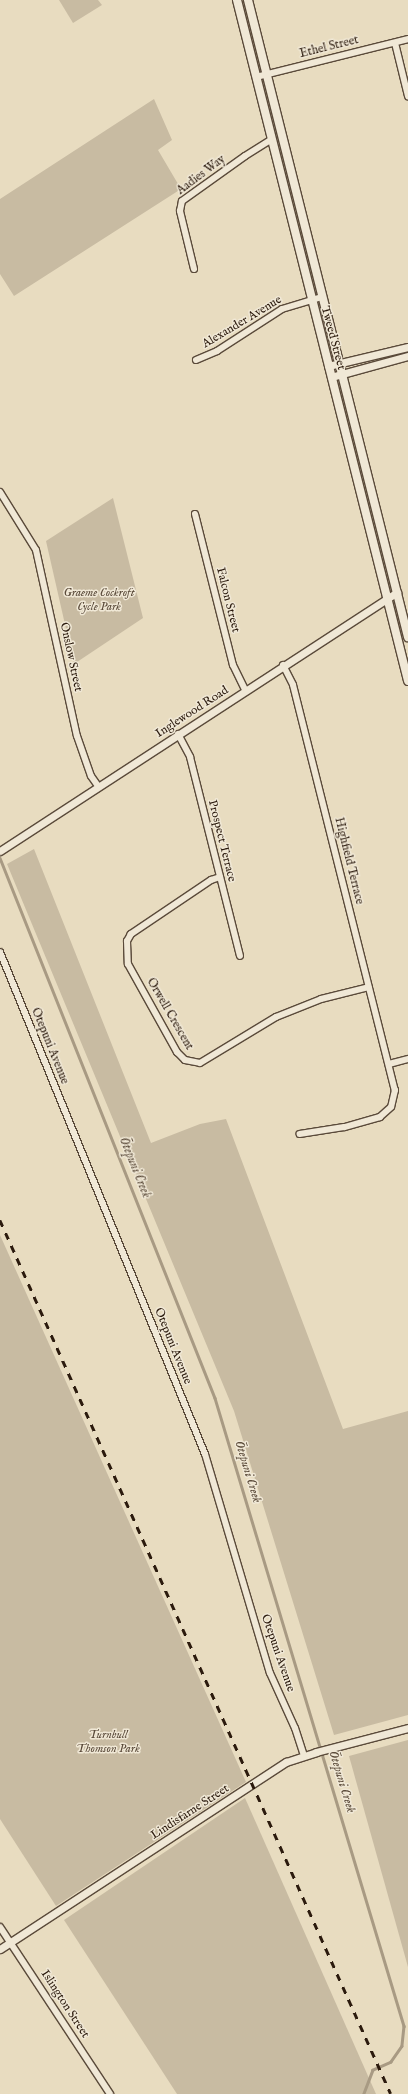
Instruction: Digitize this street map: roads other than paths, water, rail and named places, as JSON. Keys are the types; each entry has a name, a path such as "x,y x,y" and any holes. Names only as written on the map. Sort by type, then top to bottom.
{"main road":[{"name":"Tweed Street","path":"236,0 310,300 408,681"},
{"name":"Tweed Street","path":"248,0 408,637"},
{"path":"370,530 381,528"}],"street":[{"name":"Ethel Street","path":"256,77 408,39"},
{"path":"395,43 408,96"},
{"name":"Aadies Way","path":"194,269 180,211 182,201 244,156 271,140"},
{"name":"Alexander Avenue","path":"196,360 217,351 282,309 322,297"},
{"path":"328,366 408,347"},
{"path":"331,377 408,356"},
{"name":"Onslow Street","path":"0,492 36,550 77,736 91,776 98,786"},
{"name":"Falcon Street","path":"195,514 233,665 245,690"},
{"name":"Inglewood Road","path":"0,851 387,597 397,592"},
{"name":"Highfield Terrace","path":"283,665 293,685 395,1090 394,1099 386,1113 364,1122 300,1134"},
{"name":"Prospect Terrace","path":"178,734 190,756 240,956"},
{"name":"Orwell Crescent","path":"220,877 211,880 131,934 127,941 128,964 177,1052 185,1060 200,1063 276,1017 321,999 369,987"},
{"name":"Otepuni Avenue","path":"0,952 205,1454 270,1673 295,1728 304,1755"},
{"path":"389,1064 408,1059"},
{"name":"Lindisfarne Street","path":"0,1949 273,1770 304,1755 408,1728"},
{"name":"Islington Street","path":"0,1927 110,2094"}],"waterway":[{"name":"Ōtepuni Creek","path":"0,858 215,1398 404,2026 402,2046 391,2062 373,2070 364,2094"}],"railway":[{"path":"0,1220 391,2094"}],"park label":[{"name":"Graeme Cockroft Cycle Park","path":"99,600"},
{"name":"Turnbull Thomson Park","path":"108,1742"}]}
